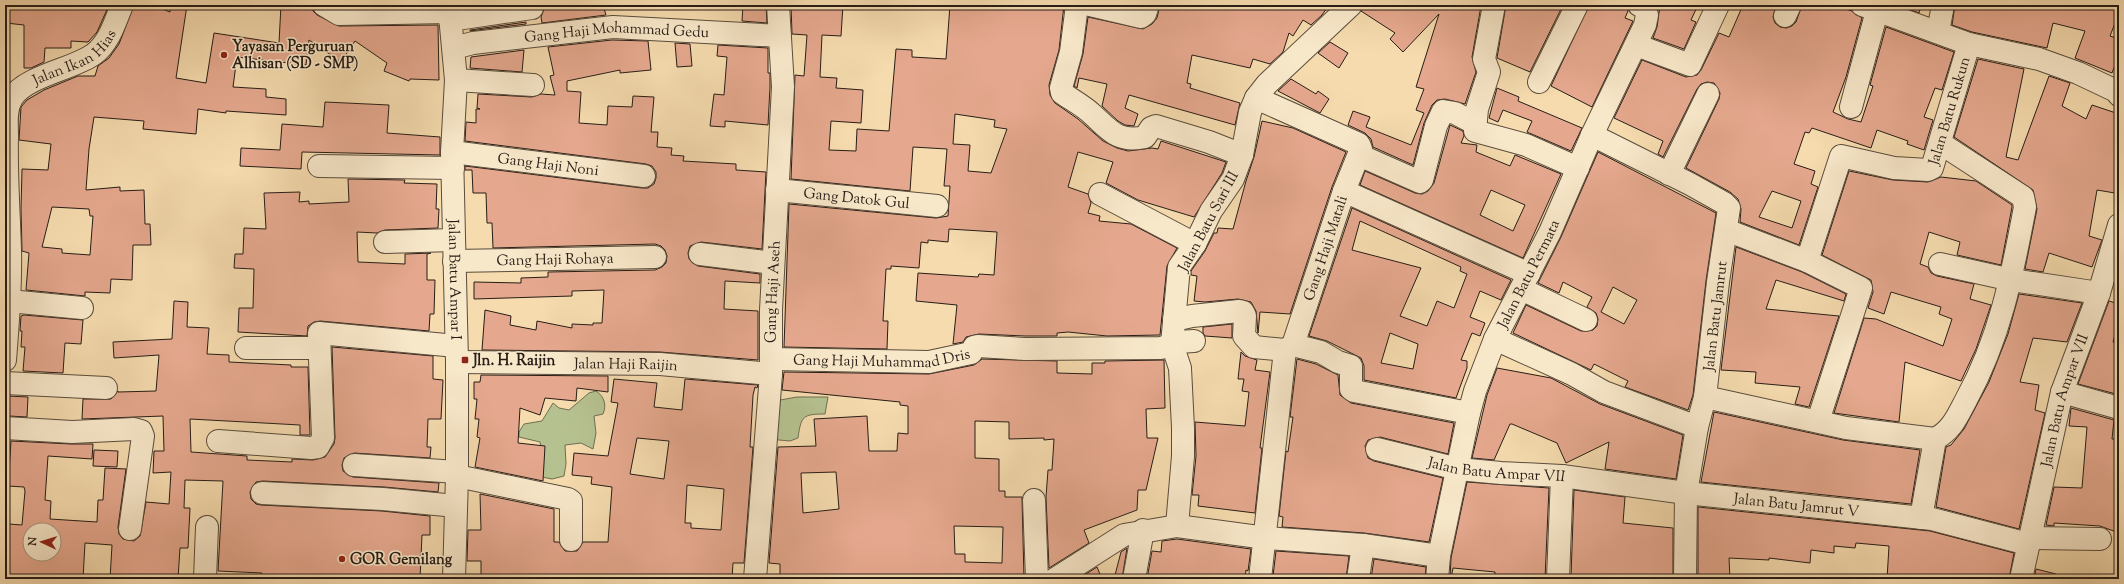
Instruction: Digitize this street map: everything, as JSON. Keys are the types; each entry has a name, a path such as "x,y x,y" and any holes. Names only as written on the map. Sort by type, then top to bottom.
{"street":[{"name":"Jalan Ikan Hias","path":"5,360 9,300 10,252 6,178 6,126 8,109 16,93 47,74 78,63 94,54 102,46 122,5"},
{"path":"324,5 339,14 449,13 532,8"},
{"name":"Gang Haji Aseh","path":"755,579 771,366 773,263 783,87 778,5"},
{"path":"1077,5 1071,52 1061,88 1062,93 1094,116 1100,123 1118,136 1128,140 1145,137 1151,128 1156,126 1209,142 1242,155"},
{"path":"1090,5 1136,17 1141,17 1145,14 1148,5"},
{"name":"Jalan Batu Sari III","path":"1177,526 1183,456 1180,368 1182,318 1180,267 1195,244 1210,211 1232,179 1242,155 1250,112 1256,98 1267,84 1351,5"},
{"path":"1494,5 1484,59 1489,72 1476,109 1474,123 1475,131 1480,134 1526,145 1578,168"},
{"path":"1539,82 1577,5"},
{"name":"Jalan Batu Permata","path":"1437,579 1438,556 1475,391 1495,339 1525,281 1592,135 1646,25 1647,15 1644,7 1639,5"},
{"path":"1636,45 1690,65 1718,5"},
{"path":"1938,32 1943,5"},
{"path":"1851,107 1870,8 1969,44 2039,59 2078,73 2118,90"},
{"name":"Jalan Batu Ampar I","path":"449,13 454,48 456,80 452,160 457,474 454,579"},
{"name":"Gang Haji Mohammad Gedu","path":"454,48 473,43 613,26 780,36"},
{"name":"Jalan Batu Rukun","path":"1807,261 1842,156 1894,168 1928,170 1932,168 1969,44"},
{"path":"456,80 533,85"},
{"path":"1669,174 1708,94"},
{"path":"1256,98 1359,144 1361,149 1344,191"},
{"path":"1359,155 1420,182 1436,126 1443,110 1455,112 1474,123"},
{"name":"Jalan Batu Jamrut","path":"1592,135 1724,203 1729,208 1718,282 1705,397 1697,426 1686,493 1685,579"},
{"path":"1705,397 1846,428 1935,439 1947,432 1981,373 1998,329 2012,280 2025,202 2023,197 1940,144"},
{"name":"Gang Haji Noni","path":"319,166 452,160 644,176"},
{"name":"Gang Datok Gul","path":"777,190 937,206"},
{"name":"Gang Haji Matali","path":"1260,579 1289,348 1344,191 1525,281 1586,320"},
{"path":"1100,194 1195,244"},
{"name":"Jalan Batu Ampar VII","path":"2021,579 2062,392 2099,293 2119,224"},
{"path":"1726,230 1807,261 1861,288 1818,421"},
{"name":"Gang Haji Rohaya","path":"385,242 454,250 655,257"},
{"path":"700,254 773,263"},
{"path":"1940,264 2012,280 2099,293"},
{"path":"9,300 82,308"},
{"path":"1182,318 1239,311 1243,312 1245,316 1244,336 1254,347 1289,348 1321,352 1338,362 1351,366 1350,386 1354,391 1470,413"},
{"name":"Jalan Haji Raijin","path":"319,348 319,333 456,354 660,364 771,366"},
{"path":"1495,339 1572,374 1604,392 1697,426"},
{"name":"Gang Haji Muhammad Dris","path":"771,366 929,362 971,353 974,347 978,346 1025,350 1161,348 1181,343"},
{"path":"218,440 311,448 318,447 322,438 319,348 246,348"},
{"path":"5,383 106,388"},
{"path":"2062,392 2119,408"},
{"path":"5,428 72,432 134,429 140,431 143,436 130,529"},
{"path":"1921,518 1935,439"},
{"name":"Jalan Batu Ampar VII","path":"1377,449 1458,469 1562,476 1558,579"},
{"path":"354,465 457,474 568,499 571,501 572,507 571,540"},
{"name":"Jalan Batu Jamrut V","path":"1562,476 1686,493 1921,518 1951,523 2029,541 2100,538"},
{"path":"262,493 382,499 456,506"},
{"path":"1034,500 1037,579"},
{"path":"205,579 207,526"},
{"path":"1055,579 1124,535 1143,530 1177,526 1266,538 1363,544 1438,556"},
{"path":"1134,579 1143,530"},
{"path":"1358,579 1363,544"}],"green space":[{"path":"596,391 603,398 605,407 603,414 594,416 596,433 593,449 581,443 565,445 566,464 564,476 552,479 542,477 542,451 540,442 519,437 519,432 524,424 542,421 553,403 559,408 569,410 589,393"},
{"path":"797,397 828,397 825,414 812,415 804,418 800,425 798,438 790,441 768,439 769,402"}],"building":[{"path":"8,5 109,5 97,32 88,42 71,41 71,48 45,48 44,62 31,68 24,68 24,25 6,23"},
{"path":"134,5 152,5 170,12 171,5 187,5 176,78 206,83 214,33 279,43 281,5 312,5 313,11 317,15 339,26 438,25 439,80 410,79 409,81 384,71 387,63 355,41 341,62 309,40 306,65 237,57 233,87 266,89 266,97 286,99 286,115 226,111 226,113 198,109 196,134 143,129 144,121 94,117 89,149 86,190 120,187 120,191 144,190 145,224 150,224 151,245 133,245 132,280 111,279 110,293 85,292 85,296 26,290 29,253 22,251 22,169 48,170 51,144 19,140 21,107 27,100 44,90 78,76 95,76 98,66 109,58 119,44","holes":["52,207 89,209 90,216 93,216 90,255 62,253 62,249 42,247"]},
{"path":"572,5 603,5 606,15 542,23 541,17 544,9"},
{"path":"743,5 766,5 767,23 742,21"},
{"path":"791,5 843,5 841,36 822,35 820,77 837,78 836,88 863,90 861,123 831,121 829,150 856,151 857,129 889,131 896,49 912,50 912,57 946,59 950,5 1064,5 1059,50 1049,85 1050,95 1055,103 1078,119 1103,141 1117,148 1128,151 1152,148 1158,149 1161,141 1226,162 1222,173 1194,217 1138,200 1106,183 1113,162 1078,152 1068,187 1088,194 1091,203 1088,213 1100,216 1099,221 1131,224 1177,248 1167,266 1160,335 1107,336 1068,332 1057,333 1057,336 979,334 966,337 963,342 953,344 957,305 916,301 918,273 978,277 979,274 994,275 997,232 949,229 948,242 928,240 928,243 921,242 919,268 891,266 891,269 886,269 883,321 888,321 887,349 784,347 789,204 936,218 948,216 950,186 944,186 947,149 913,147 910,191 791,179 795,75 804,76 807,35 792,34","holes":["955,114 995,120 994,127 1007,129 991,173 968,171 970,145 953,144"]},
{"path":"1160,5 1199,7 1200,5 1329,5 1322,15 1311,25 1303,20 1293,36 1289,33 1283,52 1270,64 1253,59 1250,68 1192,55 1187,83 1191,84 1190,88 1240,103 1235,125 1129,95 1125,108 1138,114 1134,126 1125,125 1118,121 1102,106 1107,84 1079,78 1077,88 1074,86 1083,54 1088,17 1143,29 1152,24 1157,18"},
{"path":"1363,5 1481,6 1472,57 1476,72 1465,104 1445,99 1437,100 1432,105 1424,123 1413,165 1373,147 1371,139 1365,133 1348,125 1353,111 1370,117 1366,127 1411,145 1424,113 1416,110 1424,89 1416,87 1439,14 1403,52 1390,39 1395,33 1361,11"},
{"path":"1506,5 1563,5 1530,72 1497,58"},
{"path":"1589,5 1627,5 1628,11 1625,18 1633,21 1592,107 1551,86"},
{"path":"1660,5 1698,5 1691,20 1696,22 1684,49 1653,38 1657,27"},
{"path":"1743,5 1776,5 1773,17 1775,23 1780,27 1786,28 1792,26 1796,22 1802,5 1834,5 1852,11 1862,18 1846,77 1833,112 1848,119 1861,122 1873,86 1870,85 1886,27 1954,52 1942,90 1935,88 1924,117 1933,120 1924,150 1907,144 1908,141 1877,130 1871,148 1812,128 1809,133 1805,132 1794,164 1815,171 1811,184 1818,187 1799,245 1740,222 1741,209 1738,199 1730,192 1686,168 1719,99 1720,93 1714,83 1707,82 1701,84 1697,89 1663,157 1658,154 1663,141 1614,118 1642,60 1686,77 1697,75 1701,70 1719,33 1729,37","holes":["1772,191 1801,201 1792,228 1759,217"]},
{"path":"1898,5 1921,5 1919,13"},
{"path":"1955,5 2119,5 2119,13 2110,36 2119,39 2119,55 2112,73 2075,58 2085,31 2053,23 2047,48 1972,32 1952,25"},
{"path":"526,22 526,24 470,31 470,30"},
{"path":"612,40 648,41 651,70 620,73 620,70 567,81 567,91 581,92 579,123 607,125 608,106 632,107 633,96 654,97 651,132 658,132 657,147 672,148 671,155 684,156 683,161 736,164 736,170 766,172 762,249 701,242 690,246 688,253 689,259 698,266 760,274 760,283 725,281 724,309 758,311 758,360 660,352 482,350 485,310 511,316 510,325 536,330 537,321 572,328 572,324 593,325 593,323 602,323 604,290 572,291 572,296 474,299 474,282 521,283 521,278 548,277 548,272 655,270 662,267 666,263 667,256 665,250 661,246 655,244 493,248 492,223 487,223 486,193 473,193 472,170 465,170 465,166 642,188 648,188 654,184 656,172 652,166 646,164 465,141 466,122 476,123 476,109 480,109 477,108 478,94 532,97 541,94 555,95 550,76 554,75 548,47"},
{"path":"1330,42 1348,53 1339,68 1318,53"},
{"path":"675,43 690,44 692,66 677,67"},
{"path":"718,45 768,48 768,73 770,73 770,87 768,125 725,121 725,127 710,126 714,94 724,95 727,57 717,56"},
{"path":"524,50 522,72 470,68 471,57"},
{"path":"1978,59 2024,69 2006,157 2018,160 2049,76 2070,83 2062,106 2086,119 2092,105 2119,114 2119,171 2115,193 2097,190 2089,236 2102,240 2092,267 2049,253 2043,272 2025,269 2037,209 2033,190 1954,137"},
{"path":"1291,79 1316,94 1318,91 1329,99 1320,113 1278,91"},
{"path":"1497,88 1519,97 1518,101 1582,128 1571,151 1527,132 1532,121 1503,110 1498,122 1489,118"},
{"path":"325,102 389,105 387,133 440,137 440,155 302,152 301,169 240,166 241,148 280,150 282,124 323,127"},
{"path":"1262,121 1293,128 1346,152 1332,187 1290,314 1260,312 1258,333 1256,311 1251,302 1238,299 1205,302 1194,301 1197,276 1191,275 1191,271 1205,251 1214,233 1217,233 1218,228 1233,229 1254,157"},
{"path":"1450,125 1463,131 1464,136 1461,143 1477,145 1476,152 1510,166 1515,155 1561,174 1523,258 1360,185 1365,171 1415,193 1422,194 1428,191 1434,183","holes":["1491,190 1525,205 1513,231 1480,215"]},
{"path":"1598,152 1716,213 1706,281 1693,395 1688,410 1625,387 1628,381 1594,364 1591,370 1513,333 1526,305 1581,331 1593,330 1597,326 1598,319 1596,313 1587,307 1592,297 1563,282 1559,293 1538,283 1561,237","holes":["1613,287 1637,300 1624,324 1601,312"]},
{"path":"1849,171 1893,180 1928,182 1941,177 1976,181 2012,205 2001,265 1957,255 1960,242 1929,232 1920,264 1928,267 1931,273 1937,276 1974,284 1970,299 1991,305 1976,349 1961,381 1905,362 1899,422 1834,413 1864,318 1876,319 1943,346 1952,319 1939,314 1941,307 1891,292 1884,314 1868,308 1873,292 1871,280 1822,255"},
{"path":"348,179 405,180 404,183 437,184 436,209 439,209 438,228 385,230 377,233 357,232 358,262 405,264 405,254 431,253 427,254 427,280 435,280 434,314 430,314 429,331 320,321 314,322 308,326 307,336 238,332 239,308 253,308 254,269 234,268 235,254 243,254 244,228 266,229 264,193 300,192 299,202 309,201 309,204 349,202"},
{"path":"1352,208 1511,280 1501,300 1480,291 1470,317 1485,323 1480,336 1472,333 1461,360 1467,361 1467,368 1456,398 1364,380 1364,366 1361,358 1327,341 1309,336","holes":["1360,221 1461,267 1460,271 1467,274 1454,308 1437,301 1427,326 1400,316 1421,268 1352,250","1390,333 1418,344 1413,369 1381,363"]},
{"path":"1736,247 1802,272 1846,294 1844,301 1776,280 1766,309 1839,316 1809,407 1795,404 1800,387 1755,383 1756,372 1721,370"},
{"path":"2019,294 2082,303 2067,342 2033,338 2020,382 2039,385 2035,410 2045,413 2019,529 1936,507 1946,447 1951,445 1964,429 1989,382 2008,334"},
{"path":"174,301 188,302 187,327 209,328 207,354 229,355 229,362 308,367 310,435 300,435 300,425 190,419 191,452 247,456 247,460 292,462 292,459 313,460 325,457 334,444 332,347 433,356 433,379 443,380 441,419 428,419 427,447 431,447 430,458 354,453 344,458 342,465 343,471 353,477 439,483 438,492 384,487 263,481 256,482 250,492 251,499 256,504 261,505 382,511 430,516 430,535 422,535 420,579 272,579 261,578 262,573 218,571 223,481 185,480 184,508 190,508 188,548 180,548 178,579 110,579 112,545 85,543 83,579 5,579 9,524 22,525 22,562 62,562 62,522 22,522 24,487 8,486 11,441 93,444 92,459 48,456 45,500 51,501 50,519 97,522 98,500 103,500 105,468 126,469 118,527 119,534 123,539 134,541 140,536 146,502 169,504 171,472 153,473 154,451 164,451 163,416 82,419 83,399 111,399 118,391 156,391 159,355 114,358 113,342 172,339"},
{"path":"2109,301 2119,304 2119,320 2113,342 2119,345 2119,387 2117,386 2116,394 2078,384"},
{"path":"21,316 83,320 81,344 65,343 63,373 23,371 25,347 21,347 22,331 20,331"},
{"path":"1232,324 1232,338 1205,336 1203,333 1203,327"},
{"path":"1241,352 1245,356 1257,360 1255,370 1270,372 1260,448 1262,448 1255,513 1198,506 1199,495 1192,495 1196,456 1195,422 1245,426 1249,392 1242,391 1244,379 1238,379"},
{"path":"982,359 1057,361 1057,373 1092,374 1092,363 1105,363 1105,361 1164,360 1165,408 1146,409 1147,438 1158,438 1146,490 1138,490 1137,510 1084,530 1089,543 1049,568 1046,497 1048,470 1052,470 1054,439 1009,439 1009,422 975,421 975,458 999,459 999,491 1005,491 1005,497 1022,497 1024,579 780,579 780,564 769,563 778,447 816,446 814,419 867,416 869,451 897,451 898,433 908,434 908,406 900,405 900,402 782,390 784,372 929,374 974,365","holes":["836,472 839,509 803,513 801,473","954,526 1003,527 1002,563 965,562 965,554 955,554"]},
{"path":"1297,359 1316,364 1338,375 1340,395 1351,403 1454,423 1448,454 1380,437 1368,440 1365,446 1368,458 1374,461 1443,478 1429,542 1364,533 1282,527 1283,517 1279,516 1286,451 1288,452 1293,417 1290,417"},
{"path":"1497,368 1551,378 1600,404 1683,435 1676,479 1605,469 1609,442 1566,463 1557,443 1512,424 1510,424 1494,460 1472,458 1487,395"},
{"path":"481,375 608,376 608,392 577,388 576,401 545,398 540,415 520,408 518,443 545,446 543,481 475,467 480,438 477,437 479,419 475,419 477,399 474,399 474,382 480,382"},
{"path":"614,379 657,383 654,407 682,410 685,379 758,385 757,388 755,387 753,395 750,447 753,447 744,563 733,563 732,579 481,579 481,561 467,561 468,530 481,530 480,494 554,509 554,542 559,542 565,551 577,551 583,542 608,542 612,487 591,484 592,477 572,475 574,453 608,456 618,403 611,402","holes":["637,438 669,441 664,479 630,474","687,485 724,489 721,530 691,528 691,523 685,523"]},
{"path":"7,396 28,397 27,417 9,416 9,414 6,413"},
{"path":"2071,408 2114,420 2112,439 2119,439 2119,533 2100,526 2054,523 2054,526 2046,525 2054,487 2082,488 2087,427 2069,426"},
{"path":"1714,412 1843,440 1920,450 1911,504 1701,482"},
{"path":"94,450 118,451 117,467 93,466"},
{"path":"1467,482 1549,488 1545,579 1495,579 1495,572 1453,568 1450,579 1451,558"},
{"path":"1574,490 1625,497 1623,523 1673,528 1673,579 1571,577"},
{"path":"1698,507 1930,531 2014,553 2009,579 1887,579 1889,546 1856,543 1855,548 1834,546 1834,553 1811,550 1810,563 1769,558 1769,560 1729,558 1730,579 1698,579"},
{"path":"1177,539 1251,549 1248,571 1246,570 1245,579 1147,579 1152,551 1161,552 1162,541"},
{"path":"1127,548 1122,579 1114,579 1121,552"},
{"path":"1276,551 1349,556 1346,579 1283,579 1273,576"},
{"path":"1374,559 1426,567 1425,579 1371,579"},
{"path":"1097,567 1102,579 1078,579"},
{"path":"2036,569 2056,574 2056,579 2034,579"}],"place":[{"name":"Yayasan Perguruan Alhisan (SD - SMP)","path":"224,55"},
{"name":"Jln. H. Raijin","path":"465,360"},
{"name":"GOR Gemilang","path":"342,559"}]}
